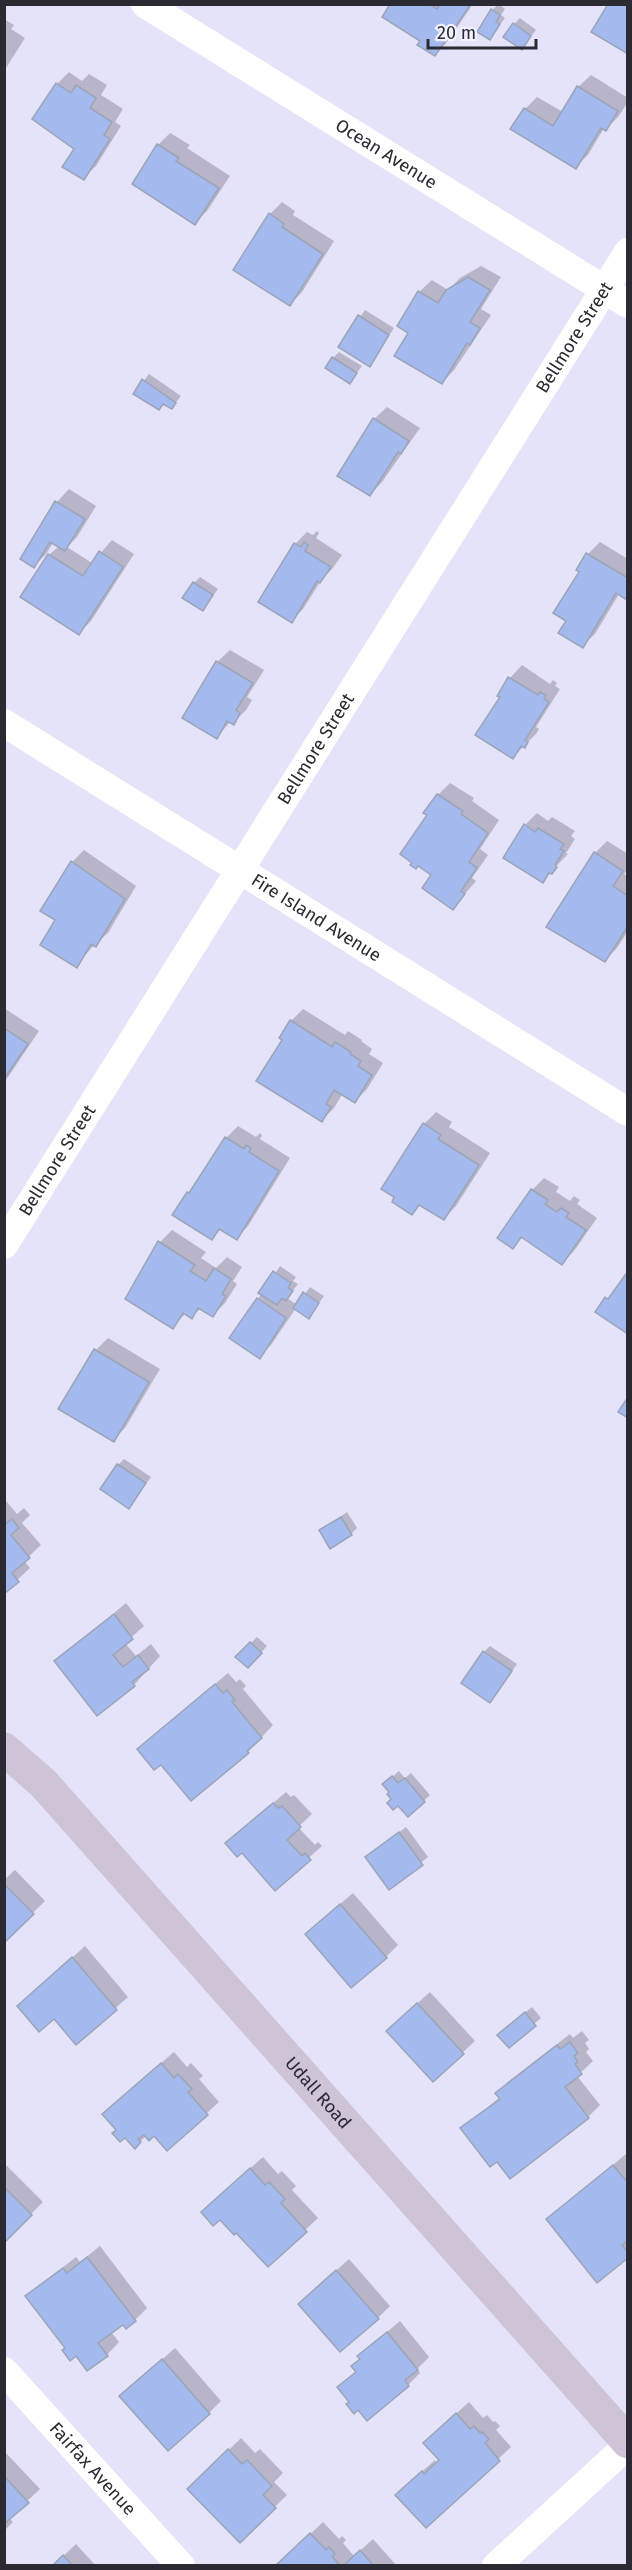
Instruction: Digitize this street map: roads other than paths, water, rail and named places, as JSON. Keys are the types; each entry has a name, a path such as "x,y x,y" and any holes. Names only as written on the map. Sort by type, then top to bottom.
{"street":[{"name":"Ocean Avenue","path":"145,4 616,297"},
{"name":"Bellmore Street","path":"4,1245 241,871 616,297 627,252"},
{"name":"Fire Island Avenue","path":"4,723 627,1112"},
{"name":"Udall Road","path":"4,1749 44,1784 627,2444"},
{"name":"Fairfax Avenue","path":"4,2371 181,2565"},
{"path":"496,2565 627,2444"}]}
